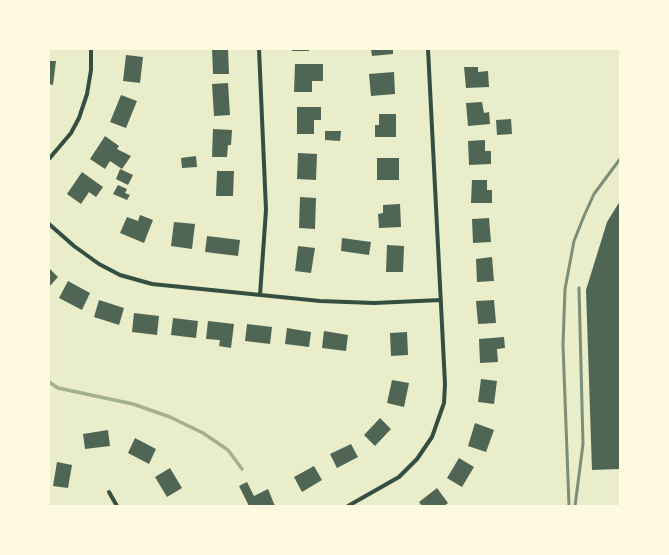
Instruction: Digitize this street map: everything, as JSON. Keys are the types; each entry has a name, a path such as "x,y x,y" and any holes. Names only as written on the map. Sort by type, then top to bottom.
{"street":[{"path":"49,159 71,133 81,112 87,94 91,70 90,49"},
{"path":"259,49 266,210 260,295"},
{"path":"348,506 399,477 417,459 432,437 444,403 445,384 428,49"},
{"path":"49,224 74,246 99,264 120,275 141,282 320,301 374,303 441,300"},
{"path":"109,492 117,506"}],"building":[{"path":"212,49 228,49 229,74 213,74"},
{"path":"292,49 309,49 309,51 292,51"},
{"path":"371,49 393,49 393,54 372,56"},
{"path":"126,55 143,57 140,83 123,81"},
{"path":"49,61 56,61 53,85 49,84"},
{"path":"295,64 323,64 323,81 312,81 312,92 294,92"},
{"path":"464,67 478,67 478,72 488,71 489,87 466,88"},
{"path":"394,72 395,94 371,96 369,74"},
{"path":"228,83 230,115 214,116 212,84"},
{"path":"121,95 137,101 126,128 110,122"},
{"path":"482,102 484,113 489,112 490,124 468,126 466,103"},
{"path":"297,107 321,107 321,120 314,120 314,134 297,134"},
{"path":"379,114 396,114 396,137 375,137 375,125 379,125"},
{"path":"511,119 512,134 497,135 496,120"},
{"path":"213,129 232,130 231,145 228,145 227,157 212,157"},
{"path":"325,131 341,131 340,141 325,140"},
{"path":"105,136 119,146 117,149 131,156 122,169 110,161 105,169 90,159"},
{"path":"485,140 485,151 491,151 491,164 469,165 468,141"},
{"path":"298,153 317,154 316,180 297,179"},
{"path":"196,156 197,167 182,168 181,158"},
{"path":"377,158 399,158 399,180 377,180"},
{"path":"120,169 133,175 128,185 116,179"},
{"path":"217,171 234,171 233,196 216,196"},
{"path":"82,172 103,187 96,197 89,192 81,204 67,194"},
{"path":"472,180 487,180 487,190 492,190 492,203 471,203"},
{"path":"118,185 127,189 125,193 130,195 127,200 113,194"},
{"path":"300,197 316,198 315,229 299,228"},
{"path":"620,201 620,469 592,470 586,290 607,222"},
{"path":"400,204 401,227 379,228 378,214 383,213 383,205"},
{"path":"140,215 153,220 144,243 120,233 127,217 138,221"},
{"path":"489,218 491,242 473,243 472,219"},
{"path":"174,222 195,224 192,249 171,246"},
{"path":"207,236 240,240 238,256 205,252"},
{"path":"342,238 371,242 369,255 341,251"},
{"path":"387,245 404,246 403,272 386,272"},
{"path":"298,246 315,248 311,273 295,271"},
{"path":"492,257 494,281 477,282 476,259"},
{"path":"49,268 58,277 49,287"},
{"path":"68,281 90,293 82,310 59,298"},
{"path":"99,300 124,308 119,325 94,317"},
{"path":"494,300 496,323 478,324 476,301"},
{"path":"134,313 159,316 157,335 132,332"},
{"path":"173,318 198,321 196,338 171,335"},
{"path":"208,321 234,324 231,348 219,346 220,340 206,339"},
{"path":"247,324 272,327 270,344 245,341"},
{"path":"287,328 311,332 309,347 285,344"},
{"path":"324,331 348,335 346,351 322,348"},
{"path":"407,332 408,355 391,356 390,333"},
{"path":"504,337 505,348 497,349 498,362 480,363 479,339"},
{"path":"481,379 497,381 494,404 478,402"},
{"path":"392,380 409,383 404,407 387,403"},
{"path":"380,418 391,429 375,446 364,435"},
{"path":"475,423 494,430 486,452 468,446"},
{"path":"108,430 110,446 85,449 83,434"},
{"path":"135,438 156,449 149,464 128,453"},
{"path":"351,444 358,457 337,468 330,454"},
{"path":"459,458 474,467 462,487 447,478"},
{"path":"57,462 72,465 68,488 53,486"},
{"path":"314,466 322,480 302,492 294,477"},
{"path":"170,468 182,488 167,497 155,477"},
{"path":"247,482 254,496 268,489 275,506 249,506 239,486"},
{"path":"437,488 448,503 444,506 422,506 419,502"}],"waterway":[{"path":"49,382 58,388 133,404 170,417 203,433 228,450 242,469"}],"railway":[{"path":"569,506 563,345 565,289 574,241 584,216 594,194 620,159"},
{"path":"575,506 583,444 579,288"}]}
